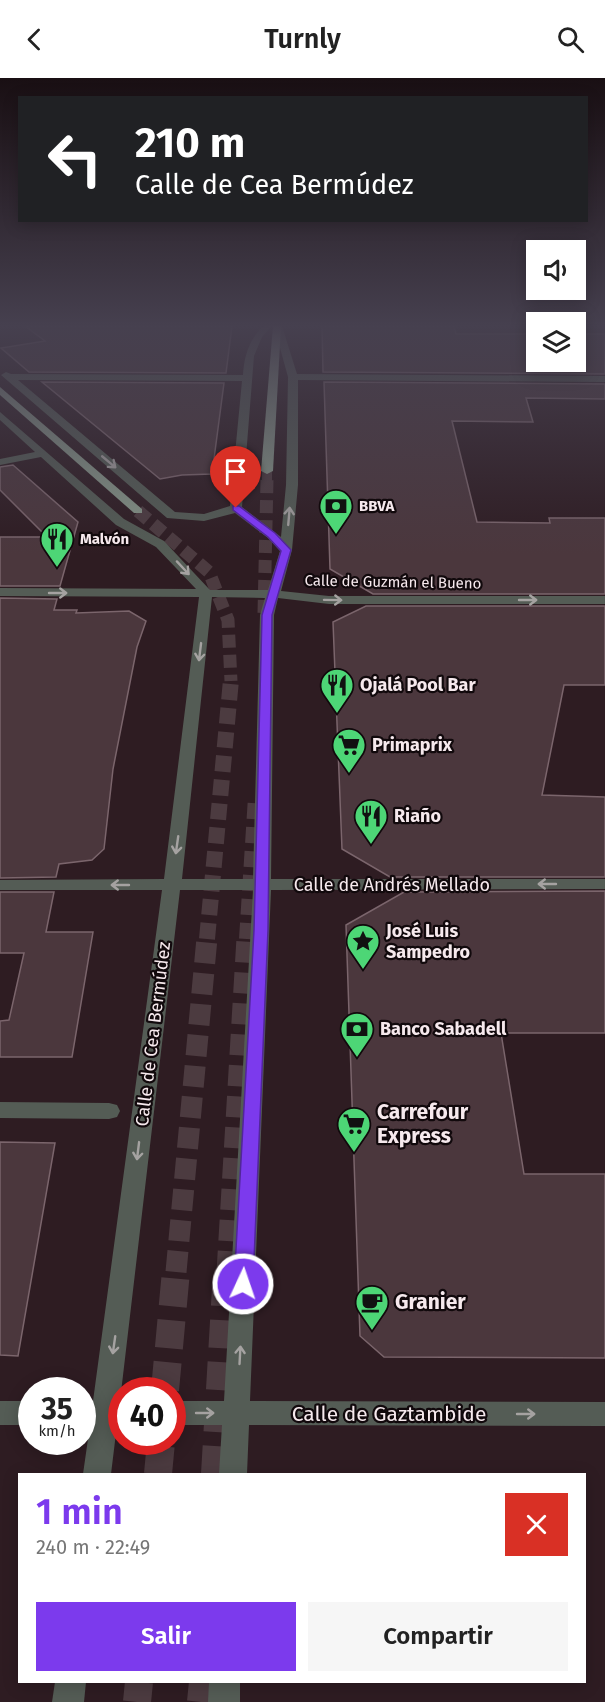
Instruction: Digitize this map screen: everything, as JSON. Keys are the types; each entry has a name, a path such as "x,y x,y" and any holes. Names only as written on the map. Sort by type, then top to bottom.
{"main road":[{"path":"13,402 138,511"},
{"path":"267,471 272,402"}],"street":[{"path":"35,402 166,529 206,593"},
{"path":"236,508 246,402"},
{"path":"233,1473 262,885 267,615 286,550 292,485 293,402"},
{"path":"0,415 120,522 166,529 183,517 209,517 236,508"},
{"path":"0,462 42,454"},
{"path":"236,508 272,535 286,550"},
{"name":"Calle de Guzmán el Bueno","path":"0,592 275,594 329,600 605,600"},
{"name":"Calle de Cea Bermúdez","path":"97,1473 180,822 206,593"},
{"name":"Calle de Andrés Mellado","path":"0,885 605,884"},
{"path":"0,1110 109,1111"},
{"path":"0,1413 18,1413"},
{"name":"Calle de Gaztambide","path":"186,1413 605,1414"},
{"path":"68,1702 71,1683"},
{"path":"224,1702 225,1683"}],"building":[{"path":"66,402 222,402 212,474 182,475 160,479"},
{"path":"325,402 527,402 533,422 452,421 477,522 550,523 549,518 605,518 605,594 373,594 330,569"},
{"path":"13,465 78,522 60,586 0,586 0,537 47,537 0,490 0,467"},
{"path":"0,598 57,599 54,610 77,610 76,613 129,611 146,621 137,647 113,769 104,849 92,860 59,864 56,877 0,878"},
{"path":"366,606 605,606 605,685 564,685 542,795 605,797 605,877 390,877 342,849 333,622"},
{"path":"605,891 605,1033 501,1033 524,1174 605,1174 605,1358 384,1357 360,1336 346,925 404,892"},
{"path":"0,892 54,892 46,932 93,932 72,1057 0,1057 0,1021 9,1020 24,953 0,953"},
{"path":"0,1142 55,1143 18,1356 0,1355"}],"tunnel":[{"path":"267,471 267,480"},
{"path":"264,613 267,480"},
{"path":"138,511 209,572 228,620 231,680"},
{"path":"207,939 231,680"},
{"path":"247,939 256,797"},
{"path":"176,1272 207,938"},
{"path":"227,1272 247,938"},
{"path":"166,1377 176,1271"},
{"path":"215,1473 227,1271"},
{"path":"158,1473 160,1455"},
{"path":"137,1702 139,1683"},
{"path":"201,1702 203,1683"}],"place":[{"name":"BBVA","path":"336,535"},
{"name":"Malvón","path":"57,568"},
{"name":"Ojalá Pool Bar","path":"337,714"},
{"name":"Primaprix","path":"349,774"},
{"name":"Riaño","path":"371,845"},
{"name":"José Luis Sampedro","path":"363,970"},
{"name":"Banco Sabadell","path":"357,1058"},
{"name":"Carrefour Express","path":"354,1153"},
{"name":"Granier","path":"372,1331"}],"route":[{"path":"236,508 272,535 286,550 267,615 264,855 243,1284"}]}
